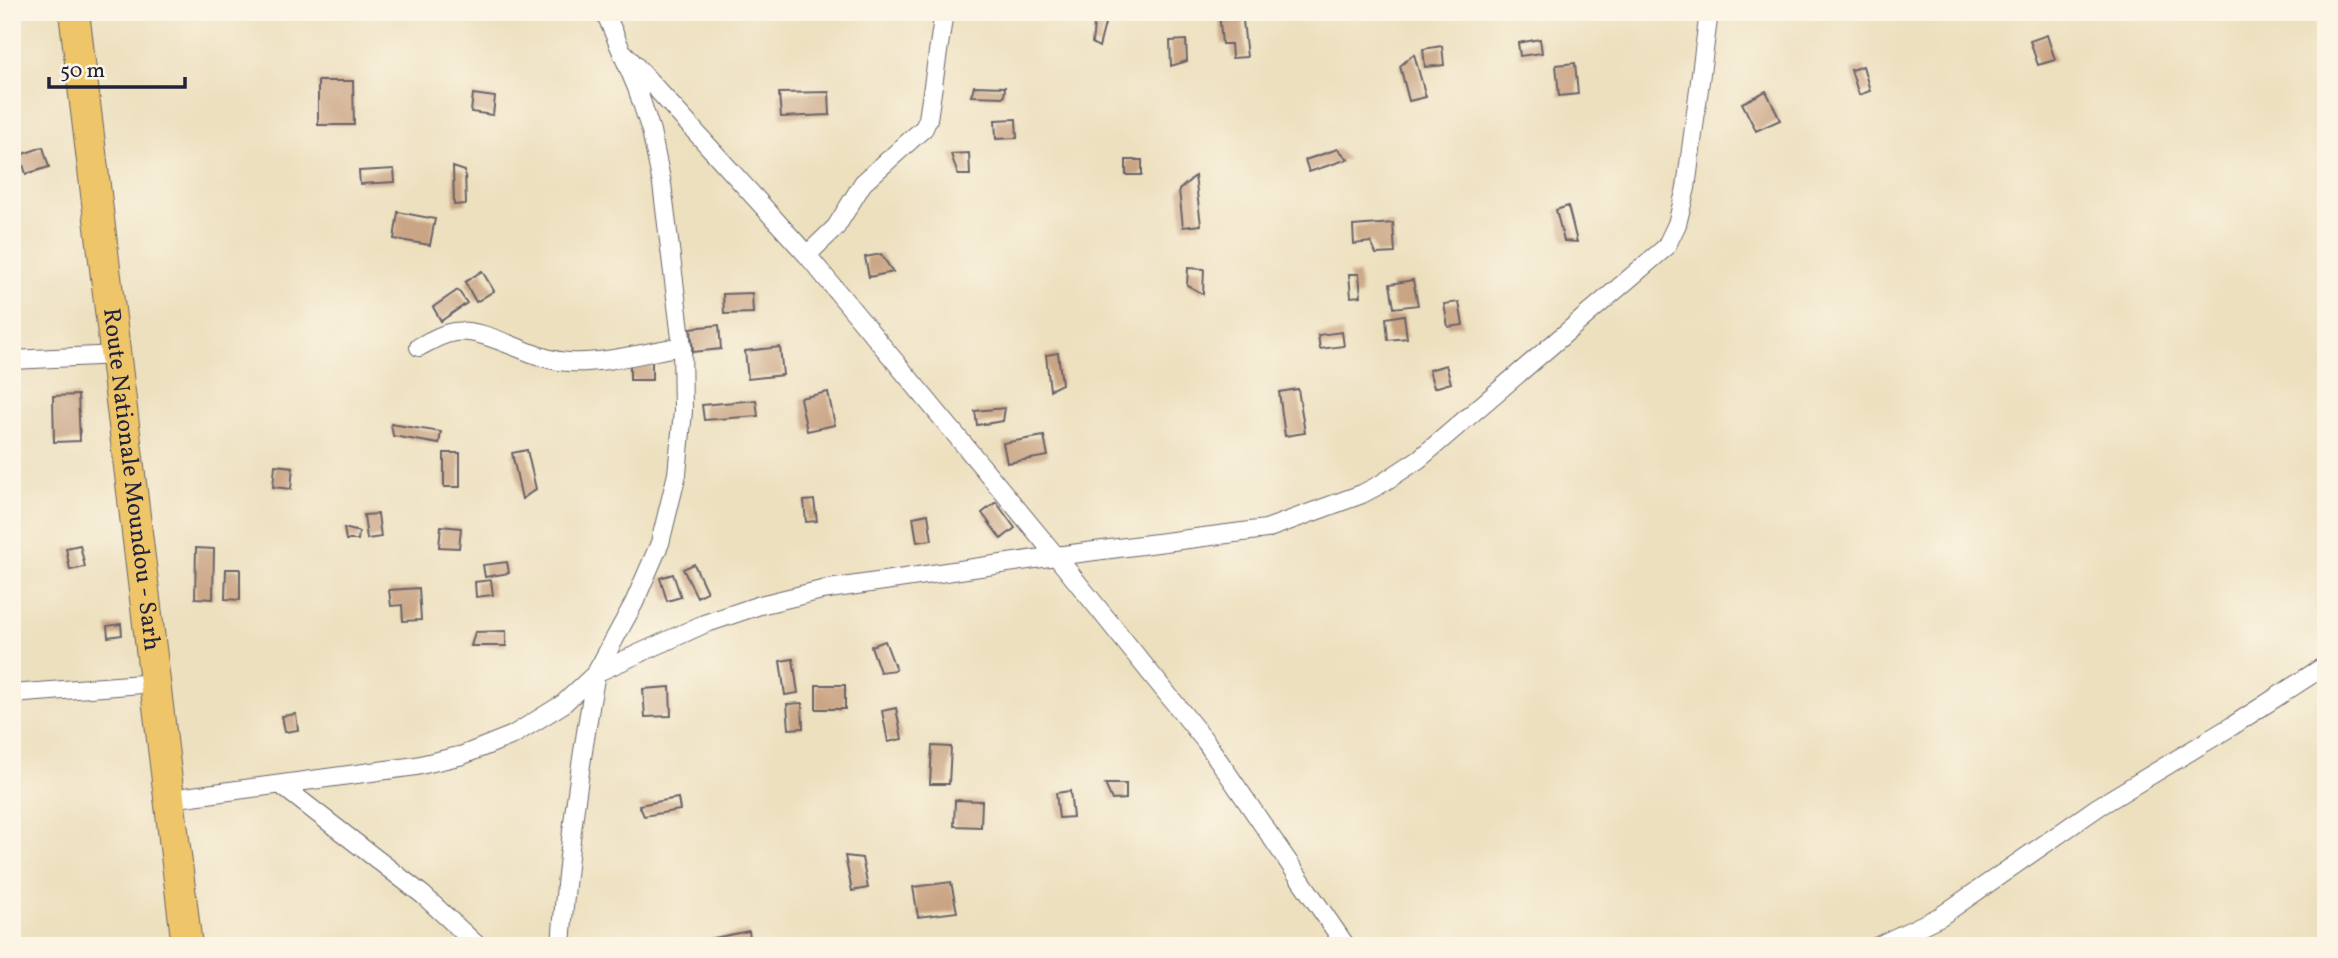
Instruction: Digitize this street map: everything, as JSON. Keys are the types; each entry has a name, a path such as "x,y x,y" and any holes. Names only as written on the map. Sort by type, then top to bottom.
{"highway":[{"name":"Route Nationale Moundou - Sarh","path":"74,12 187,946"}],"street":[{"path":"170,799 416,766 463,755 513,735 563,704 596,673 634,603 660,543 677,474 683,411 682,346 662,184 651,131 624,53 605,12"},
{"path":"807,255 836,227 863,183 924,128 929,119 944,12"},
{"path":"596,673 704,624 760,605 822,590 1266,529 1362,494 1381,484 1427,453 1666,247 1672,237 1686,188 1709,12"},
{"path":"624,53 807,255 1056,556 1206,742 1346,946"},
{"path":"419,347 453,332 471,332 549,359 584,362 682,346"},
{"path":"12,360 117,355"},
{"path":"1878,946 1941,916 2098,807 2326,665"},
{"path":"561,946 564,895 581,762 596,673"},
{"path":"12,694 155,683"},
{"path":"281,785 423,895 478,946"}],"building":[{"path":"1095,12 1135,12 1136,14 1095,17"},
{"path":"1219,12 1242,12 1247,57 1232,58 1231,44 1222,44"},
{"path":"1095,17 1106,20 1099,47 1092,43"},
{"path":"2047,35 2055,60 2038,65 2030,41"},
{"path":"1540,39 1542,53 1520,56 1518,43"},
{"path":"1186,40 1187,61 1171,66 1170,41"},
{"path":"1442,46 1444,65 1425,67 1423,49"},
{"path":"1414,54 1426,97 1409,101 1400,66"},
{"path":"1575,63 1578,94 1559,96 1556,65"},
{"path":"1863,66 1870,91 1859,95 1851,70"},
{"path":"318,81 353,81 354,125 318,125"},
{"path":"974,86 1005,87 1004,97 971,96"},
{"path":"1766,91 1780,120 1756,131 1742,103"},
{"path":"829,92 830,115 781,117 779,93"},
{"path":"473,94 495,97 493,115 471,112"},
{"path":"1016,119 1017,138 996,139 995,120"},
{"path":"43,147 49,167 26,174 20,155"},
{"path":"1338,149 1348,159 1309,172 1305,160"},
{"path":"969,153 970,175 958,175 951,154"},
{"path":"1126,160 1142,160 1142,175 1126,175"},
{"path":"453,167 465,171 466,204 454,205"},
{"path":"394,169 395,182 360,184 359,171"},
{"path":"1195,176 1201,225 1183,227 1179,190"},
{"path":"1568,206 1577,242 1564,241 1556,210"},
{"path":"398,212 435,219 430,245 394,239"},
{"path":"1393,223 1395,253 1376,254 1371,242 1354,244 1353,226"},
{"path":"881,254 893,272 869,277 865,257"},
{"path":"1188,268 1204,269 1203,294 1187,285"},
{"path":"482,271 494,291 476,302 465,282"},
{"path":"1349,274 1359,274 1361,296 1351,297"},
{"path":"1413,280 1418,305 1394,308 1390,284"},
{"path":"458,290 467,303 441,321 433,307"},
{"path":"752,293 753,313 724,314 723,294"},
{"path":"1459,302 1463,325 1448,327 1444,304"},
{"path":"1404,315 1407,338 1388,340 1386,318"},
{"path":"719,325 721,349 693,352 691,328"},
{"path":"1342,332 1344,346 1320,349 1318,335"},
{"path":"780,347 783,375 748,379 745,351"},
{"path":"1058,353 1062,384 1050,390 1046,355"},
{"path":"652,359 652,380 630,380 630,360"},
{"path":"1446,365 1451,383 1434,388 1429,370"},
{"path":"1298,389 1305,433 1285,436 1279,392"},
{"path":"828,392 835,425 807,431 800,398"},
{"path":"78,395 80,441 54,442 53,396"},
{"path":"756,400 758,416 704,420 702,405"},
{"path":"1005,408 1003,421 977,425 975,411"},
{"path":"391,424 441,432 439,444 393,436"},
{"path":"1044,436 1048,456 1007,463 1003,443"},
{"path":"527,450 536,489 522,499 512,453"},
{"path":"444,453 460,453 460,487 444,487"},
{"path":"275,465 293,467 291,489 273,487"},
{"path":"814,500 817,521 806,522 804,501"},
{"path":"996,502 1015,528 1001,539 982,513"},
{"path":"378,514 381,537 367,539 364,515"},
{"path":"928,514 932,540 917,542 913,517"},
{"path":"441,526 461,528 459,548 439,547"},
{"path":"344,528 359,532 358,540 346,540"},
{"path":"80,545 85,567 70,570 66,548"},
{"path":"196,548 214,549 213,599 195,598"},
{"path":"507,562 509,573 485,577 483,565"},
{"path":"694,564 707,592 697,597 683,569"},
{"path":"226,569 240,569 240,600 225,599"},
{"path":"673,574 681,597 667,601 660,578"},
{"path":"491,580 493,595 476,597 475,582"},
{"path":"419,588 421,620 403,621 402,605 391,606 389,590"},
{"path":"121,624 122,635 108,637 107,626"},
{"path":"506,631 506,646 471,646 475,632"},
{"path":"885,641 896,670 880,672 871,646"},
{"path":"793,659 798,693 785,695 780,661"},
{"path":"816,685 845,685 845,709 816,709"},
{"path":"670,687 671,716 645,717 643,689"},
{"path":"802,703 803,728 789,729 787,704"},
{"path":"896,708 902,739 888,742 882,711"},
{"path":"296,714 298,730 285,732 282,716"},
{"path":"932,746 951,747 949,784 930,784"},
{"path":"1105,784 1126,784 1126,799 1112,800"},
{"path":"1070,791 1073,817 1059,818 1056,793"},
{"path":"678,798 680,810 644,816 639,805"},
{"path":"955,800 982,801 981,827 954,826"},
{"path":"845,856 862,858 868,888 852,891"},
{"path":"951,882 957,912 918,917 913,887"},
{"path":"749,931 751,946 695,946 694,942"}]}
